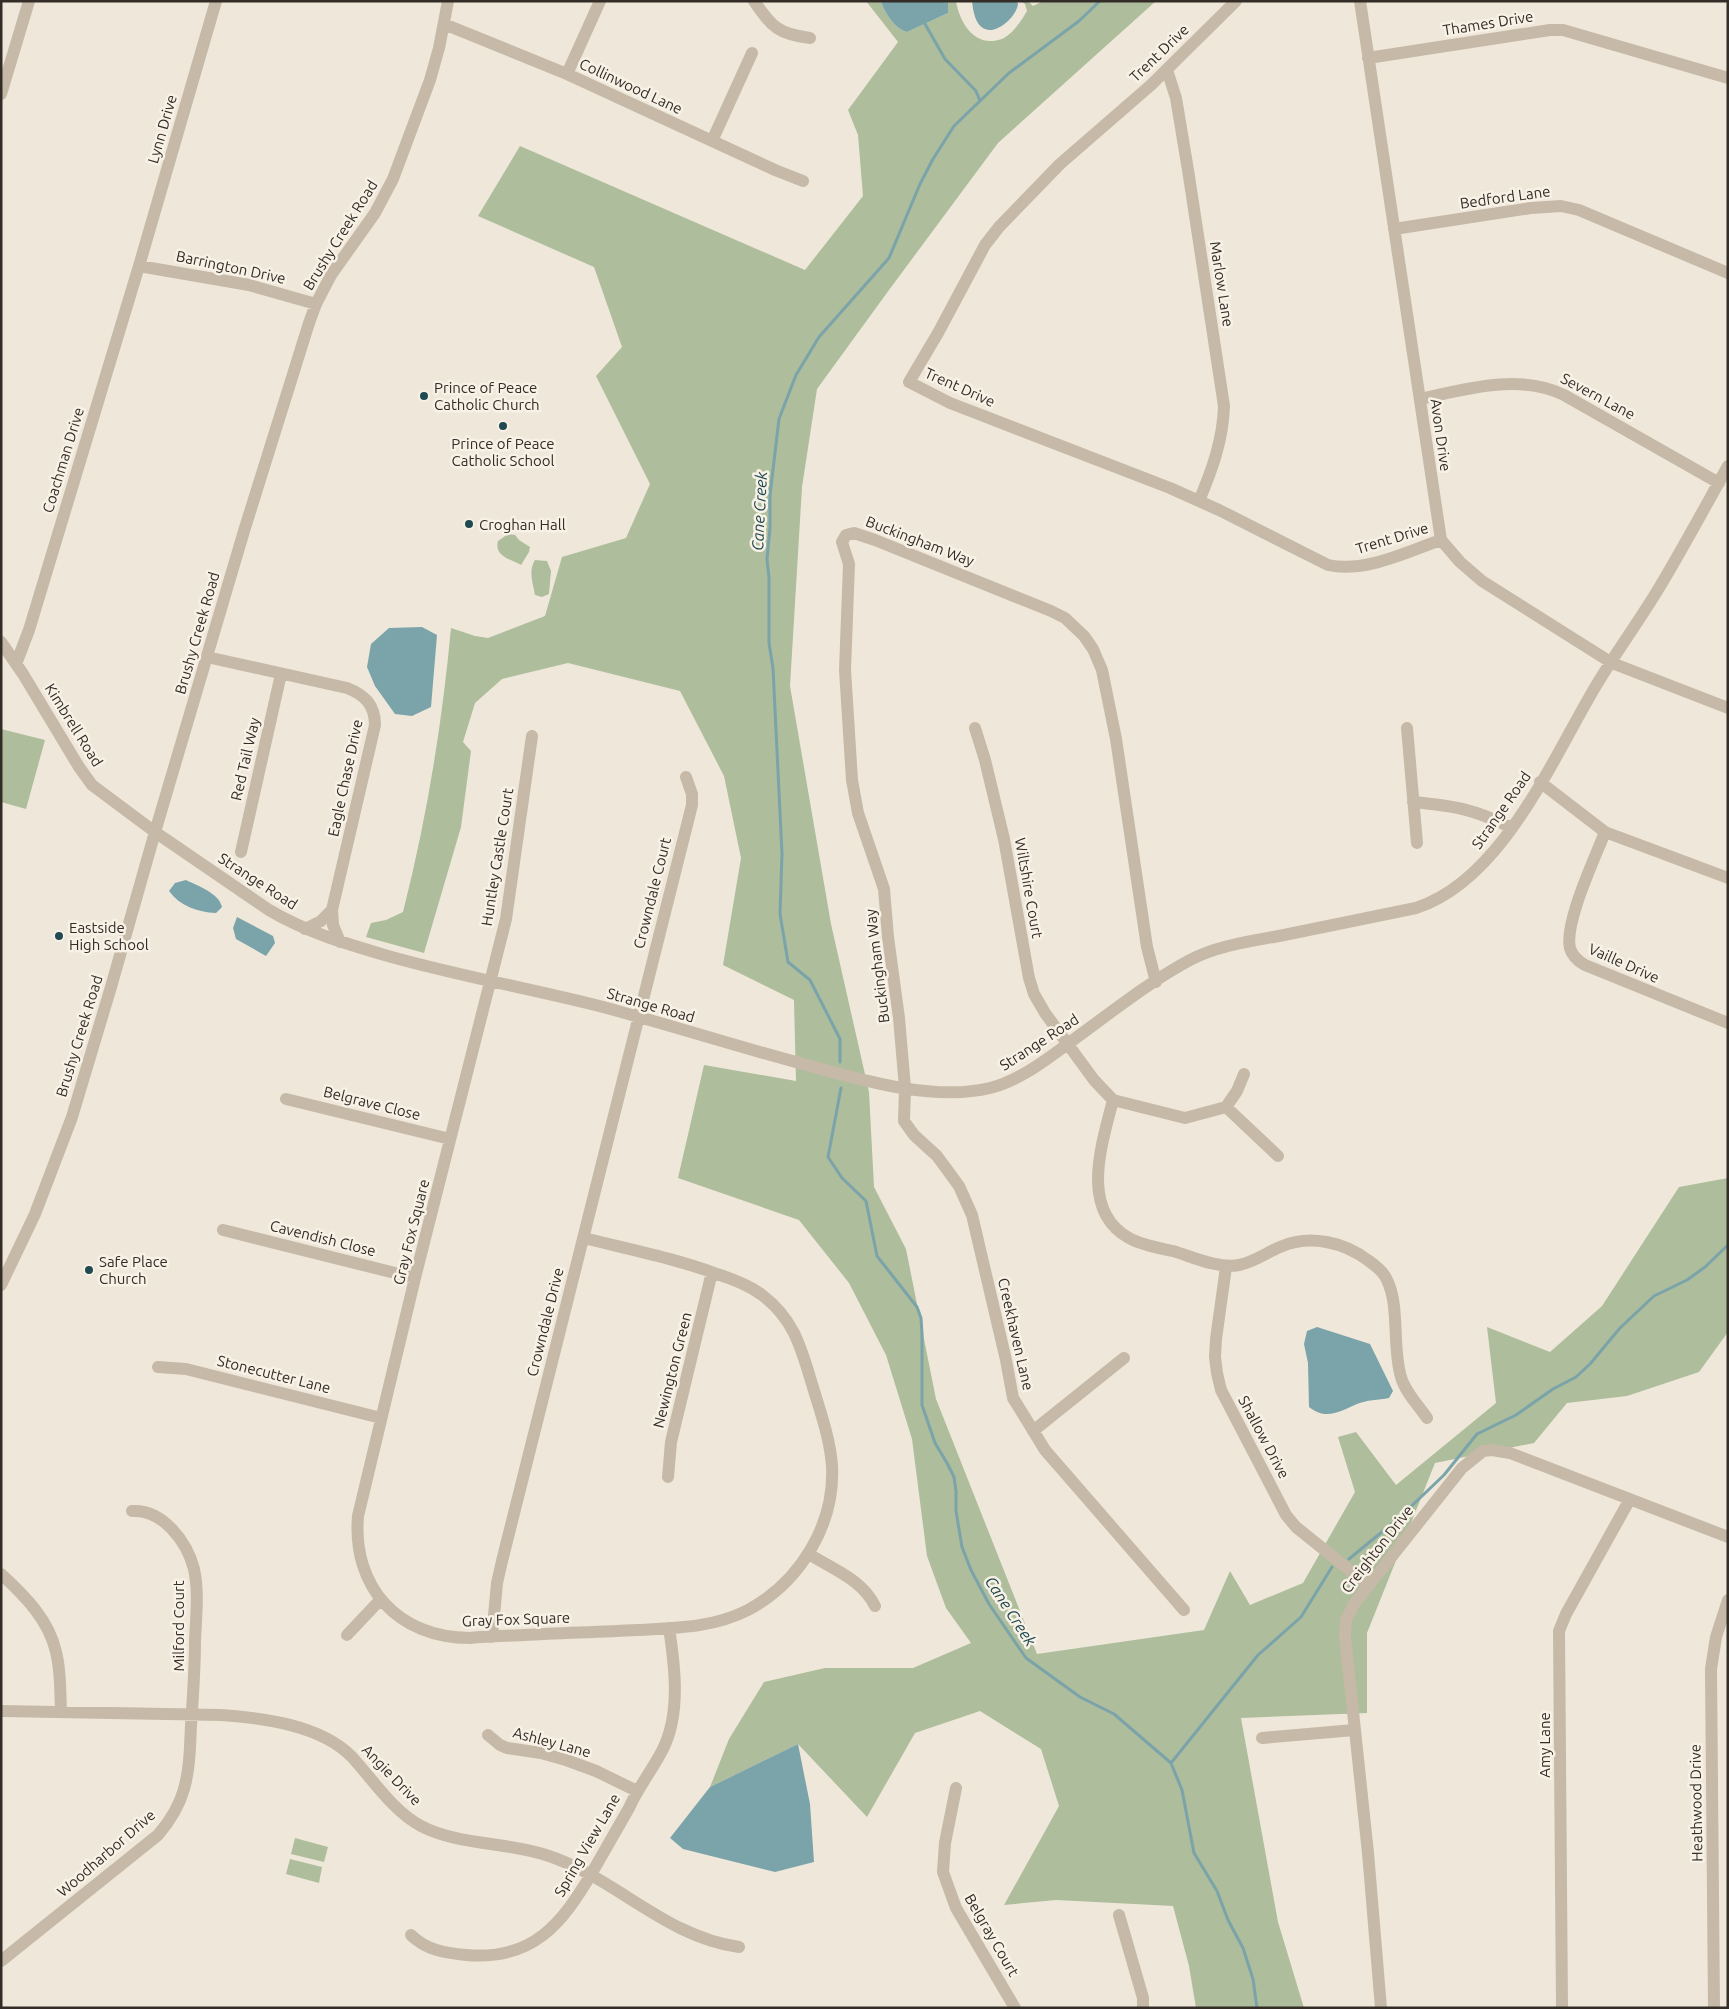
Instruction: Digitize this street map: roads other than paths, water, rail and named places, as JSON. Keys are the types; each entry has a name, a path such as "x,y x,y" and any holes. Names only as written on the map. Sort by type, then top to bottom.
{"street":[{"path":"1,94 29,1"},
{"name":"Lynn Drive","path":"139,266 216,1"},
{"name":"Brushy Creek Road","path":"1,1285 35,1214 69,1126 112,987 155,832 244,531 316,304 331,276 375,213 393,179 430,80 448,1"},
{"path":"567,74 600,1"},
{"path":"754,1 765,18 788,36 810,38"},
{"name":"Trent Drive","path":"1236,1 1167,70 1060,164 999,227 985,245 938,333 909,382 950,403 1199,501 1315,560 1339,567 1352,568 1441,540"},
{"name":"Avon Drive","path":"1360,1 1441,540"},
{"name":"Collinwood Lane","path":"444,24 567,74 803,181"},
{"name":"Thames Drive","path":"1368,58 1550,30 1563,30 1728,78"},
{"path":"712,141 752,53"},
{"name":"Marlow Lane","path":"1167,70 1176,98 1187,161 1224,406 1220,444 1199,501"},
{"name":"Bedford Lane","path":"1394,229 1531,208 1567,207 1597,217 1728,273"},
{"name":"Barrington Drive","path":"139,266 249,285 316,304"},
{"name":"Coachman Drive","path":"16,664 29,630 139,266"},
{"name":"Severn Lane","path":"1420,399 1484,387 1522,384 1544,386 1564,395 1719,483"},
{"name":"Strange Road","path":"155,832 269,910 305,929 340,942 410,962 568,999 850,1076 905,1088 974,1092 991,1088 1018,1077 1187,962 1213,951 1429,904 1459,886 1476,872 1496,850 1512,828 1585,704 1659,587 1728,466"},
{"name":"Buckingham Way","path":"905,1088 884,889 858,813 852,780 845,670 849,564 842,542 846,535 854,533 875,540 1051,611 1064,618 1084,636 1098,659 1109,700 1147,948 1156,982"},
{"path":"1441,540 1460,562 1482,581 1612,663 1728,708"},
{"name":"Kimbrell Road","path":"1,642 79,767 92,784 155,832"},
{"name":"Eagle Chase Drive","path":"207,657 359,692 370,703 375,716 371,742 332,910 333,925 340,942"},
{"name":"Red Tail Way","path":"242,852 281,674"},
{"name":"Wiltshire Court","path":"974,728 985,760 1004,839 1029,978 1040,1006 1094,1080 1112,1100"},
{"path":"1407,728 1417,843"},
{"name":"Huntley Castle Court","path":"490,981 506,919 532,736"},
{"name":"Crowndale Court","path":"638,1018 692,805 692,794 686,777"},
{"path":"1540,782 1605,832 1728,878"},
{"path":"1413,802 1466,808 1490,816 1512,828"},
{"name":"Vaille Drive","path":"1605,832 1572,919 1569,942 1573,955 1585,965 1728,1023"},
{"path":"305,929 321,921 332,910"},
{"name":"Gray Fox Square","path":"490,981 364,1487 356,1534 358,1552 365,1573 381,1599 401,1619 428,1631 462,1638 670,1628 707,1624 747,1610 780,1587 794,1574 809,1554 821,1530 827,1510 832,1466 825,1429 803,1356 791,1326 773,1304 747,1286 693,1265 584,1238"},
{"name":"Crowndale Drive","path":"492,1637 497,1583 502,1561 638,1018"},
{"path":"1244,1074 1237,1091 1226,1106 1194,1117 1185,1118 1112,1100 1097,1172 1106,1216 1118,1231 1131,1240 1226,1266 1251,1261 1294,1242 1314,1240 1334,1243 1350,1249 1368,1260 1387,1279 1392,1295 1401,1379 1428,1418"},
{"name":"Creekhaven Lane","path":"905,1088 904,1121 914,1134 937,1156 959,1186 972,1215 1013,1398 1045,1450 1184,1610"},
{"name":"Belgrave Close","path":"286,1099 450,1139"},
{"path":"1226,1106 1278,1156"},
{"name":"Cavendish Close","path":"223,1230 415,1278"},
{"name":"Shallow Drive","path":"1226,1266 1215,1357 1221,1390 1286,1515 1296,1527 1368,1585"},
{"name":"Newington Green","path":"668,1477 671,1442 712,1272"},
{"path":"1033,1431 1124,1358"},
{"name":"Stonecutter Lane","path":"158,1367 186,1369 381,1418"},
{"name":"Creighton Drive","path":"1381,2008 1368,1853 1345,1627 1350,1610 1368,1585 1462,1468 1482,1451 1492,1450 1510,1453 1728,1537"},
{"name":"Amy Lane","path":"1562,2008 1560,1631 1566,1614 1630,1499"},
{"name":"Milford Court","path":"132,1511 152,1516 173,1530 183,1543 193,1567 197,1587 192,1714"},
{"path":"809,1554 857,1583 872,1599 875,1606"},
{"path":"1,1574 28,1601 49,1632 57,1654 61,1711"},
{"path":"347,1635 381,1599"},
{"name":"Heathwood Drive","path":"1714,2008 1711,1669 1716,1637 1728,1600"},
{"name":"Spring View Lane","path":"411,1935 430,1949 458,1954 491,1956 516,1951 540,1938 555,1926 567,1912 663,1749 673,1720 675,1696 670,1628"},
{"name":"Angie Drive","path":"1,1710 251,1717 296,1727 331,1741 350,1755 392,1802 420,1825 447,1835 544,1854 559,1859 590,1875 683,1930 708,1941 739,1947"},
{"name":"Woodharbor Drive","path":"1,1961 135,1854 167,1824 180,1801 187,1776 192,1714"},
{"path":"1262,1738 1354,1730"},
{"name":"Ashley Lane","path":"488,1735 507,1748 541,1753 566,1760 596,1771 637,1791"},
{"name":"Belgray Court","path":"956,1788 945,1843 943,1872 956,1908 1016,2008"},
{"path":"1119,1915 1143,1998 1143,2008"}],"water":[{"path":"881,1 948,1 948,13 907,32 898,27 891,19"},
{"path":"972,1 1015,1 1018,3 1015,13 1006,23 1001,27 990,30 982,27 977,21"},
{"path":"422,627 437,635 431,707 412,716 395,714 375,686 367,667 371,644 389,628"},
{"path":"186,880 212,894 217,898 222,907 216,913 196,910 178,901 169,891 175,883"},
{"path":"237,917 273,936 275,943 266,956 236,939 233,928"},
{"path":"1317,1327 1370,1344 1393,1391 1389,1398 1364,1402 1339,1412 1328,1414 1309,1407 1308,1363 1304,1344 1307,1331"},
{"path":"798,1744 810,1804 814,1862 775,1872 683,1849 670,1838 710,1787"}],"waterway":[{"name":"Cane Creek","path":"840,1062 840,1039 810,980 788,962 780,914 782,854 773,668 769,643 769,578 767,559 770,528 770,495 779,419 796,375 819,337 889,258 920,184 954,126 1009,73 1079,21 1100,1"},
{"name":"Cane Creek","path":"925,24 945,59 976,91 980,101"},
{"name":"Cane Creek","path":"841,1088 828,1157 842,1178 866,1201 877,1256 917,1307 921,1318 922,1405 935,1443 954,1477 956,1511 962,1547 971,1570 989,1604 1026,1658 1080,1697 1114,1714 1171,1763 1182,1790 1194,1853 1217,1891 1228,1920 1243,1948 1253,1979 1257,2008"},
{"path":"1349,1559 1400,1517 1444,1475 1477,1434 1516,1415 1553,1389 1576,1377 1590,1364 1620,1328 1654,1296 1687,1280 1705,1267 1728,1245"},
{"path":"1171,1763 1258,1655 1301,1617 1332,1567"}],"place":[{"name":"Prince of Peace Catholic Church","path":"424,396"},
{"name":"Prince of Peace Catholic School","path":"503,426"},
{"name":"Croghan Hall","path":"469,524"},
{"name":"Eastside High School","path":"59,936"},
{"name":"Safe Place Church","path":"89,1270"}]}
